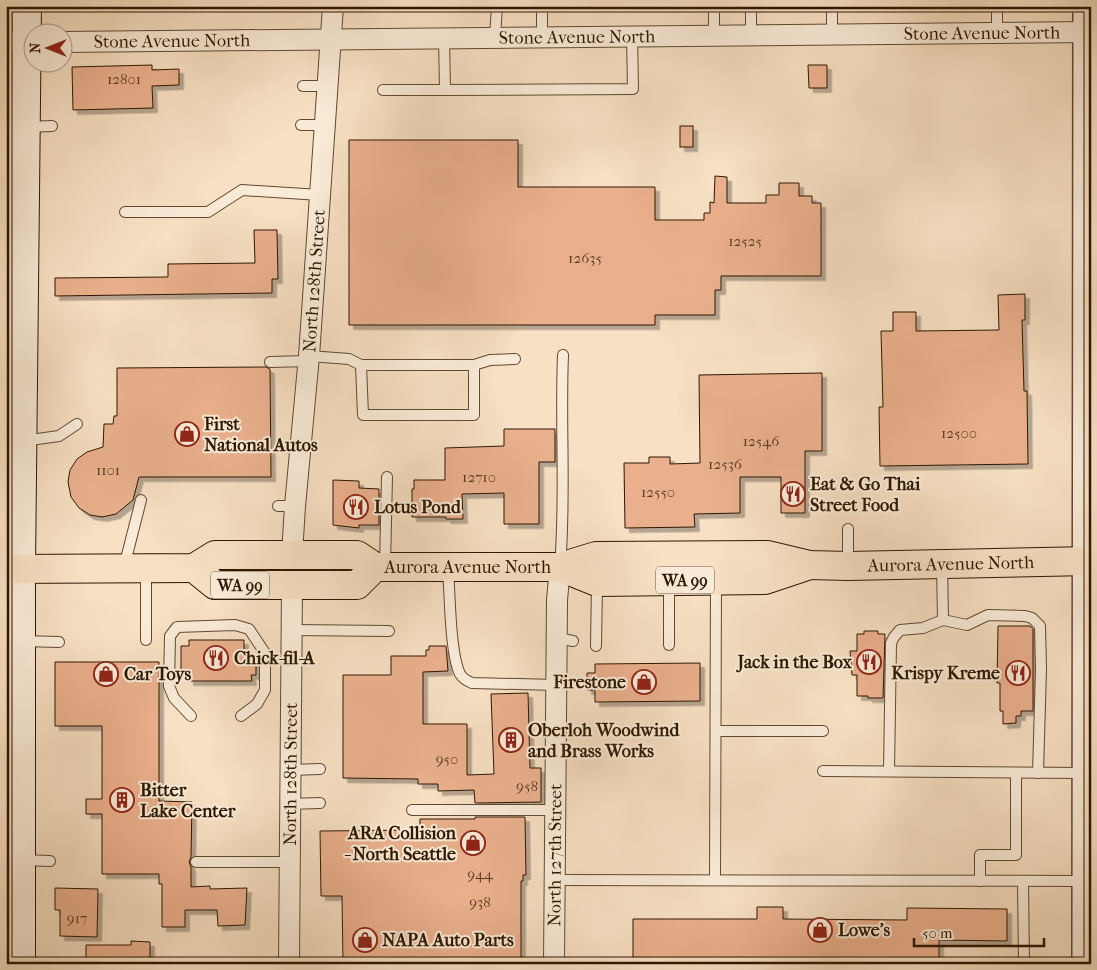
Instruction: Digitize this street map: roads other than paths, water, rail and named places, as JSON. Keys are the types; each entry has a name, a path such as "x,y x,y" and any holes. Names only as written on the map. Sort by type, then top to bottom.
{"highway":[{"name":"Aurora Avenue North","path":"380,567 357,585 215,585 194,568 215,555 357,555 380,567 560,567 596,556 768,555 810,565 848,566 1088,561"},
{"name":"Aurora Avenue North","path":"560,567 597,582 766,580 810,565"},
{"name":"WA 99","path":"14,569 194,568"}],"main road":[{"path":"25,22 27,6"},
{"path":"21,964 18,899 20,860 17,719 21,641 14,569 22,441 15,298 39,127 28,72"}],"street":[{"name":"North 128th Street","path":"292,555 287,506 309,358 333,6"},
{"path":"1085,964 1088,935 1086,882 1088,32 1086,6"},
{"name":"Stone Avenue North","path":"72,42 1088,32"},
{"name":"North 127th Street","path":"554,964 557,685 565,640 557,600 560,567"},
{"name":"North 128th Street","path":"289,964 292,585"}],"lane":[{"path":"495,37 497,6"},
{"path":"542,6 542,36"},
{"path":"714,6 714,35"},
{"path":"751,6 751,35"},
{"path":"832,6 832,34"},
{"path":"997,6 997,33"},
{"path":"383,90 632,89 632,36"},
{"path":"444,37 445,90"},
{"path":"303,86 327,86"},
{"path":"301,125 324,125"},
{"path":"125,212 208,212 242,190 320,195"},
{"path":"560,567 562,538 563,355"},
{"path":"270,362 309,358 349,359 361,365 474,365 490,360 515,358"},
{"path":"361,365 363,415 474,415 474,365"},
{"path":"22,441 59,436 77,424"},
{"path":"380,567 386,477"},
{"path":"141,500 134,568 146,640"},
{"path":"848,529 848,566"},
{"path":"942,563 943,620"},
{"path":"448,567 455,652 461,675 466,681 472,683 557,685"},
{"path":"715,880 716,580"},
{"path":"669,581 669,645"},
{"path":"596,646 597,582"},
{"path":"889,771 891,643 894,636 900,630 923,628 943,620 967,625 988,615 1025,616 1039,624 1041,629 1038,773"},
{"path":"191,716 174,698 169,686 170,636 176,626 235,625 249,629 265,653 265,690 257,704 241,716"},
{"path":"292,630 390,631"},
{"path":"21,641 59,642"},
{"path":"716,731 823,731"},
{"path":"290,770 320,769"},
{"path":"823,771 1038,773 1087,788"},
{"path":"980,881 980,854 1016,855 1016,773"},
{"path":"290,804 320,803"},
{"path":"412,810 556,810"},
{"path":"20,860 50,861"},
{"path":"196,862 289,862"},
{"path":"555,880 1086,882"},
{"path":"1023,881 1024,964"}],"place":[{"name":"First National Autos","path":"187,434"},
{"name":"Eat & Go Thai Street Food","path":"793,494"},
{"name":"Lotus Pond","path":"356,507"},
{"name":"Chick-fil-A","path":"216,658"},
{"name":"Jack in the Box","path":"869,662"},
{"name":"Krispy Kreme","path":"1018,673"},
{"name":"Car Toys","path":"106,674"},
{"name":"Firestone","path":"644,682"},
{"name":"Oberloh Woodwind and Brass Works","path":"511,740"},
{"name":"Bitter Lake Center","path":"122,800"},
{"name":"ARA Collision - North Seattle","path":"473,843"},
{"name":"Lowe's","path":"820,930"},
{"name":"NAPA Auto Parts","path":"365,940"}]}
